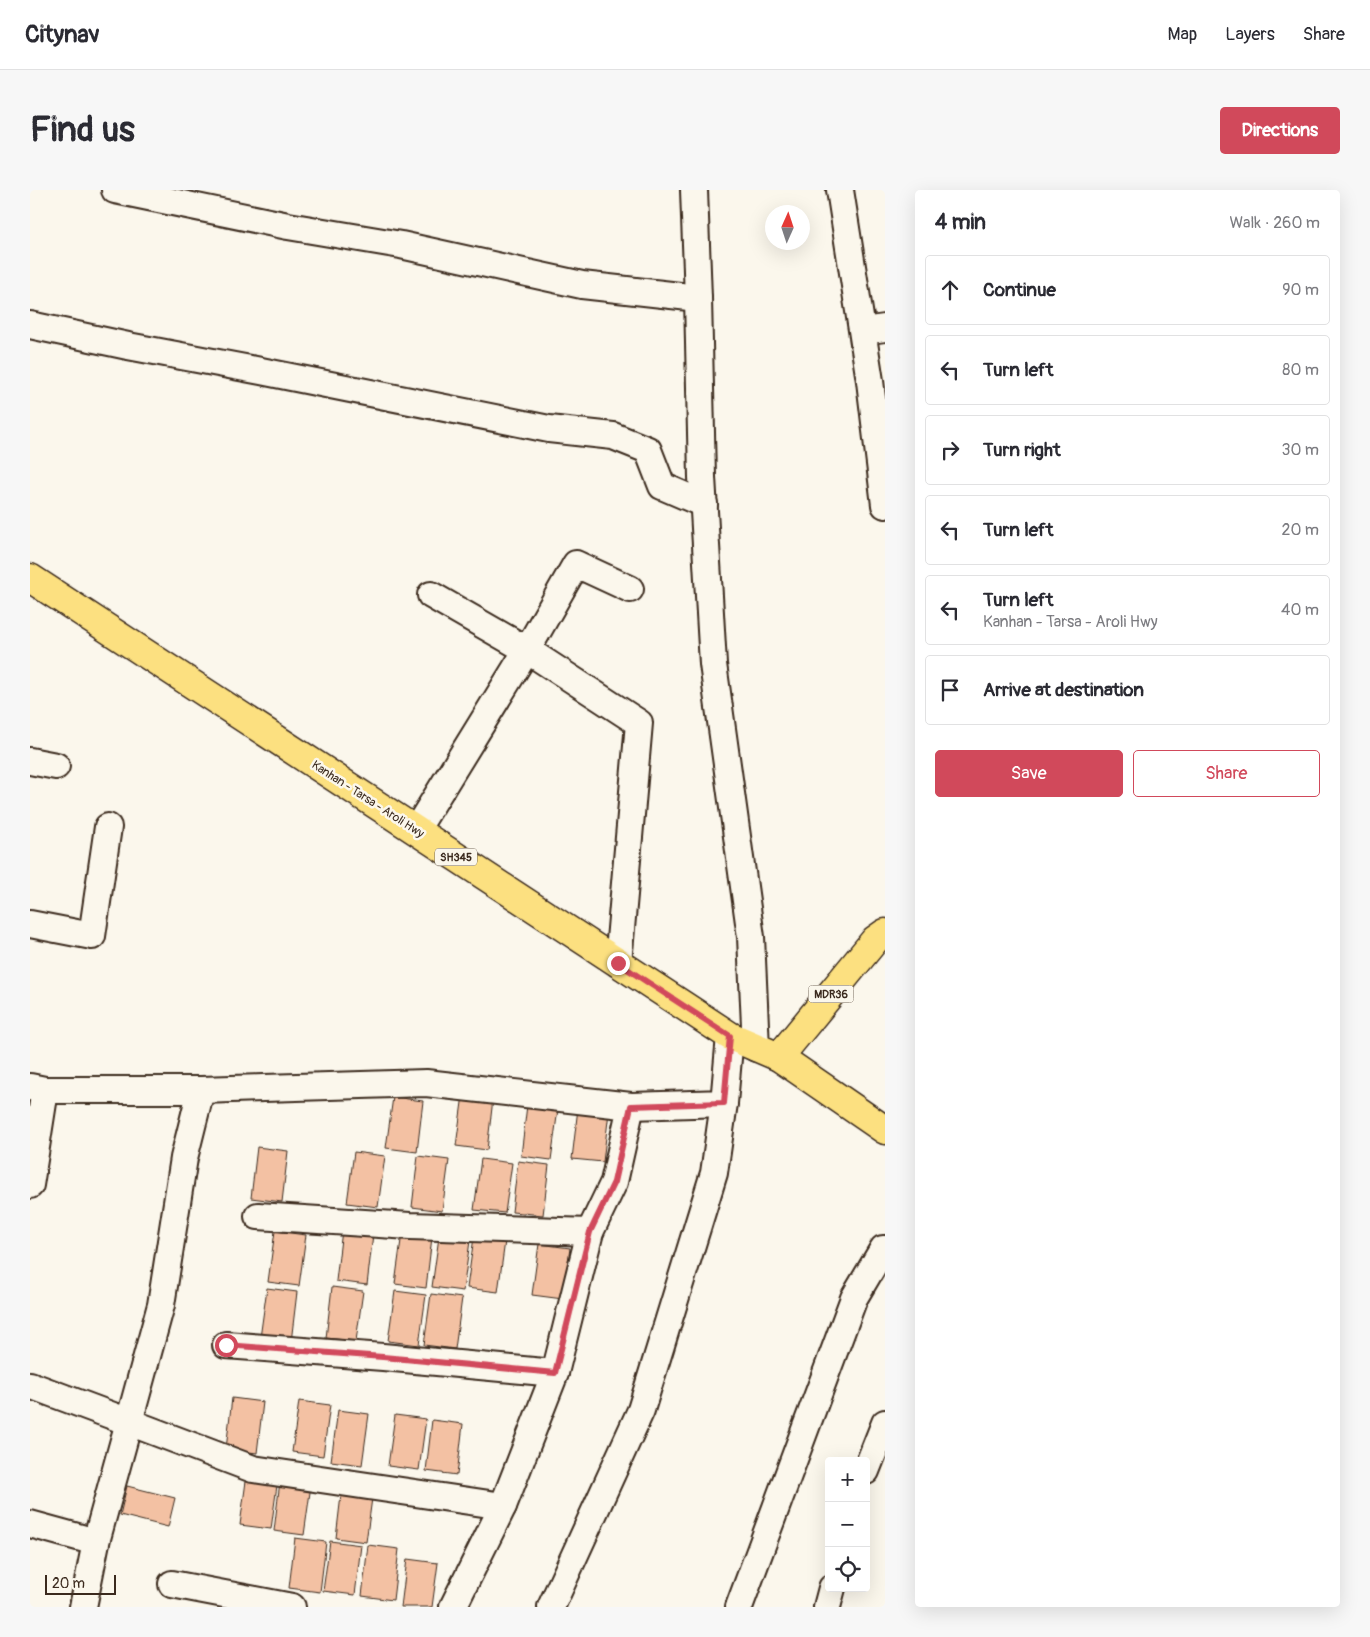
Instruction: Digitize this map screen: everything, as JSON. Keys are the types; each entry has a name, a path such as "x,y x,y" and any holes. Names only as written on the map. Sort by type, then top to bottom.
{"main road":[{"name":"Kanhan - Tarsa - Aroli Hwy","path":"30,578 730,1036 768,1053 885,1130"},
{"name":"MDR36","path":"768,1053 875,940 885,933"}],"street":[{"path":"115,190 288,226 401,245 582,285 698,298"},
{"path":"694,190 704,504 713,664 768,1053"},
{"path":"840,190 874,330 870,381 883,464 885,505"},
{"path":"30,325 549,429 613,436 648,450 662,486 704,504"},
{"path":"416,830 527,650 576,564 630,589"},
{"path":"431,596 527,650 640,723 618,963"},
{"path":"30,761 56,766"},
{"path":"30,924 92,936 108,827"},
{"path":"551,1607 642,1410 714,1173 724,1103 730,1036"},
{"path":"30,1186 38,1088 201,1090 426,1083 631,1106 724,1103"},
{"path":"83,1607 96,1542 161,1305 184,1158 201,1090"},
{"path":"453,1607 503,1506 555,1373 590,1232 614,1182 631,1106"},
{"path":"258,1216 410,1226 590,1232"},
{"path":"739,1607 854,1298 883,1249 885,1249"},
{"path":"226,1345 555,1373"},
{"path":"30,1385 253,1469 503,1506"},
{"path":"870,1461 885,1423"},
{"path":"30,1524 96,1542"},
{"path":"172,1584 292,1607"},
{"path":"827,1607 831,1592"}],"building":[{"path":"463,1095 493,1099 487,1150 456,1146"},
{"path":"393,1097 423,1101 417,1152 386,1148"},
{"path":"527,1105 558,1109 551,1160 521,1156"},
{"path":"578,1108 609,1112 603,1162 572,1159"},
{"path":"257,1147 288,1151 282,1202 251,1198"},
{"path":"354,1152 385,1156 378,1207 347,1203"},
{"path":"418,1156 449,1160 442,1211 412,1207"},
{"path":"481,1159 512,1163 505,1213 474,1210"},
{"path":"518,1161 549,1165 543,1215 512,1212"},
{"path":"342,1230 373,1234 367,1285 336,1281"},
{"path":"275,1231 306,1235 299,1286 268,1282"},
{"path":"402,1233 432,1237 426,1288 395,1284"},
{"path":"439,1237 470,1241 463,1291 432,1287"},
{"path":"474,1237 505,1241 498,1292 467,1288"},
{"path":"539,1244 570,1248 563,1299 532,1295"},
{"path":"332,1287 363,1291 356,1341 326,1338"},
{"path":"267,1288 297,1292 291,1342 260,1338"},
{"path":"395,1291 426,1295 419,1345 388,1341"},
{"path":"431,1294 462,1298 455,1349 424,1345"},
{"path":"232,1398 263,1402 257,1453 226,1449"},
{"path":"299,1401 330,1405 323,1456 292,1452"},
{"path":"338,1410 369,1414 362,1465 331,1461"},
{"path":"395,1415 426,1419 419,1470 388,1466"},
{"path":"432,1420 463,1424 457,1475 426,1471"},
{"path":"247,1474 278,1478 271,1529 240,1525"},
{"path":"280,1481 311,1485 304,1535 274,1531"},
{"path":"127,1486 175,1498 168,1527 120,1515"},
{"path":"342,1487 373,1491 366,1542 336,1538"},
{"path":"295,1538 326,1542 320,1592 289,1588"},
{"path":"330,1541 361,1545 355,1595 323,1591"},
{"path":"368,1545 399,1549 393,1600 362,1596"},
{"path":"407,1559 438,1563 432,1607 401,1607"}],"route":[{"path":"226,1345 555,1373 590,1232 614,1182 631,1106 724,1103 730,1036 618,963"}]}
